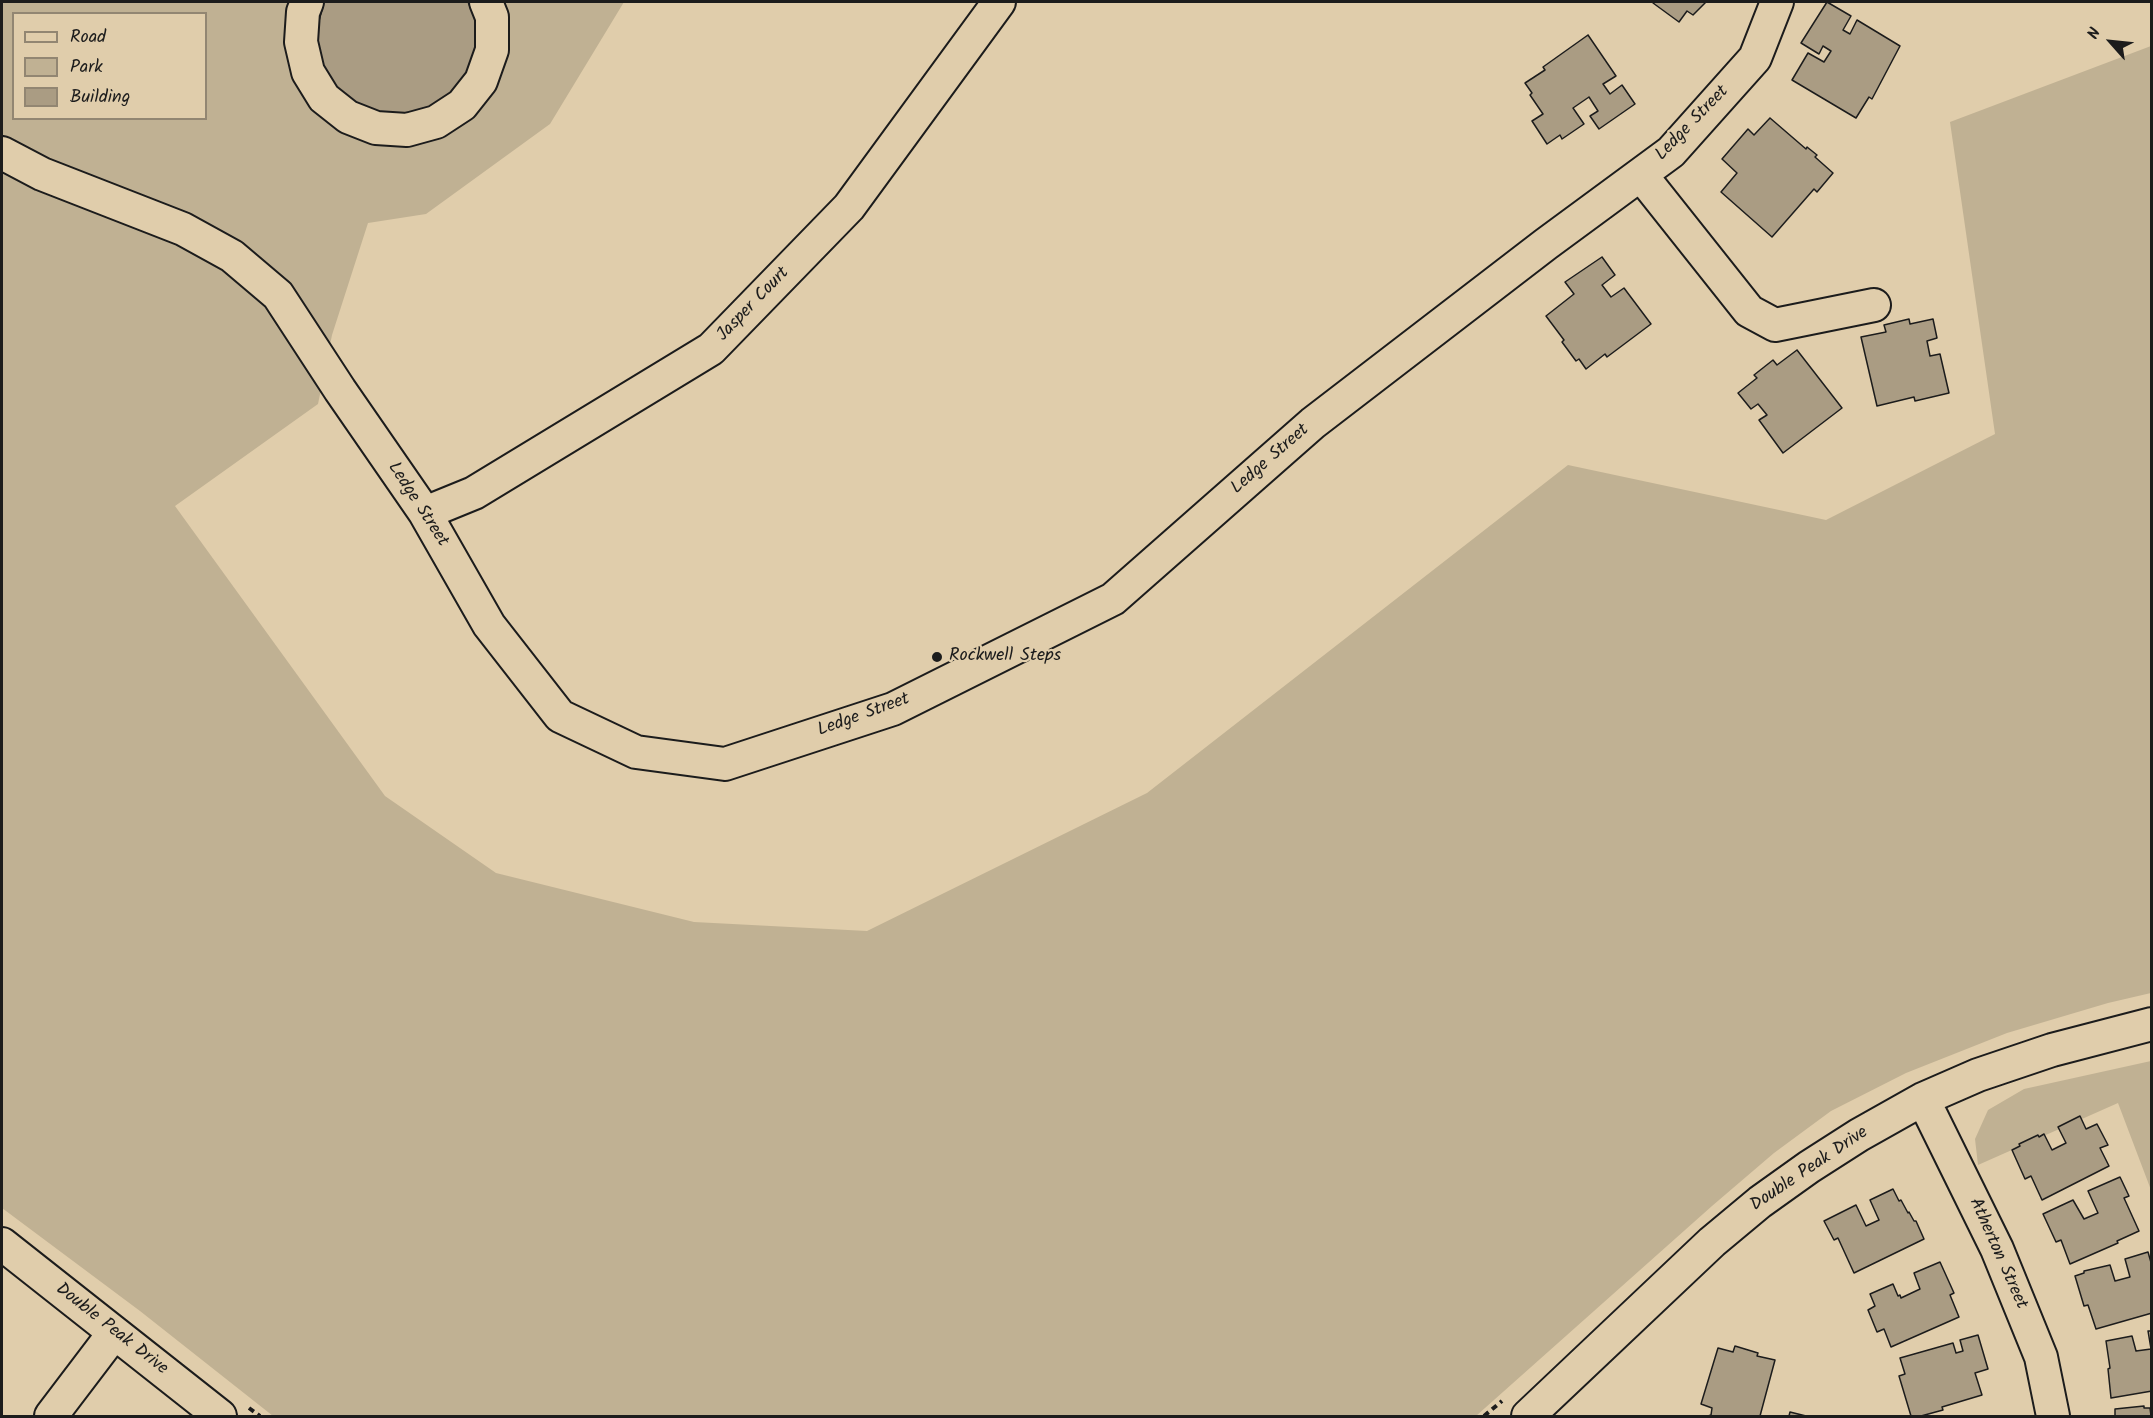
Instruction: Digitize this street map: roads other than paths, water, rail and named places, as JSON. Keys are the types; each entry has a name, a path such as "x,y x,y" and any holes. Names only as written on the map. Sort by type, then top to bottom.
{"street":[{"path":"307,2 303,12 301,42 308,72 324,98 348,117 357,121 376,128 407,130 436,122 453,111 462,105 481,81 492,50 492,17 486,2"},
{"name":"Jasper Court","path":"425,513 474,493 711,349 849,207 999,2"},
{"name":"Ledge Street","path":"2,153 42,174 183,229 232,256 278,295 425,513 489,625 561,716 636,752 725,764 893,709 1113,599 1313,423 1546,244 1671,152 1755,58 1777,2"},
{"path":"1641,175 1749,311 1775,325 1874,305"},
{"name":"Double Peak Drive","path":"1528,1416 1712,1242 1760,1202 1829,1154 1923,1099 1978,1075 2052,1050 2151,1024"},
{"name":"Atherton Street","path":"1923,1099 2006,1270 2041,1357 2053,1416"},
{"name":"Double Peak Drive","path":"2,1244 220,1416"},
{"path":"51,1416 114,1334"}],"place":[{"name":"Rockwell Steps","path":"937,657"}]}
